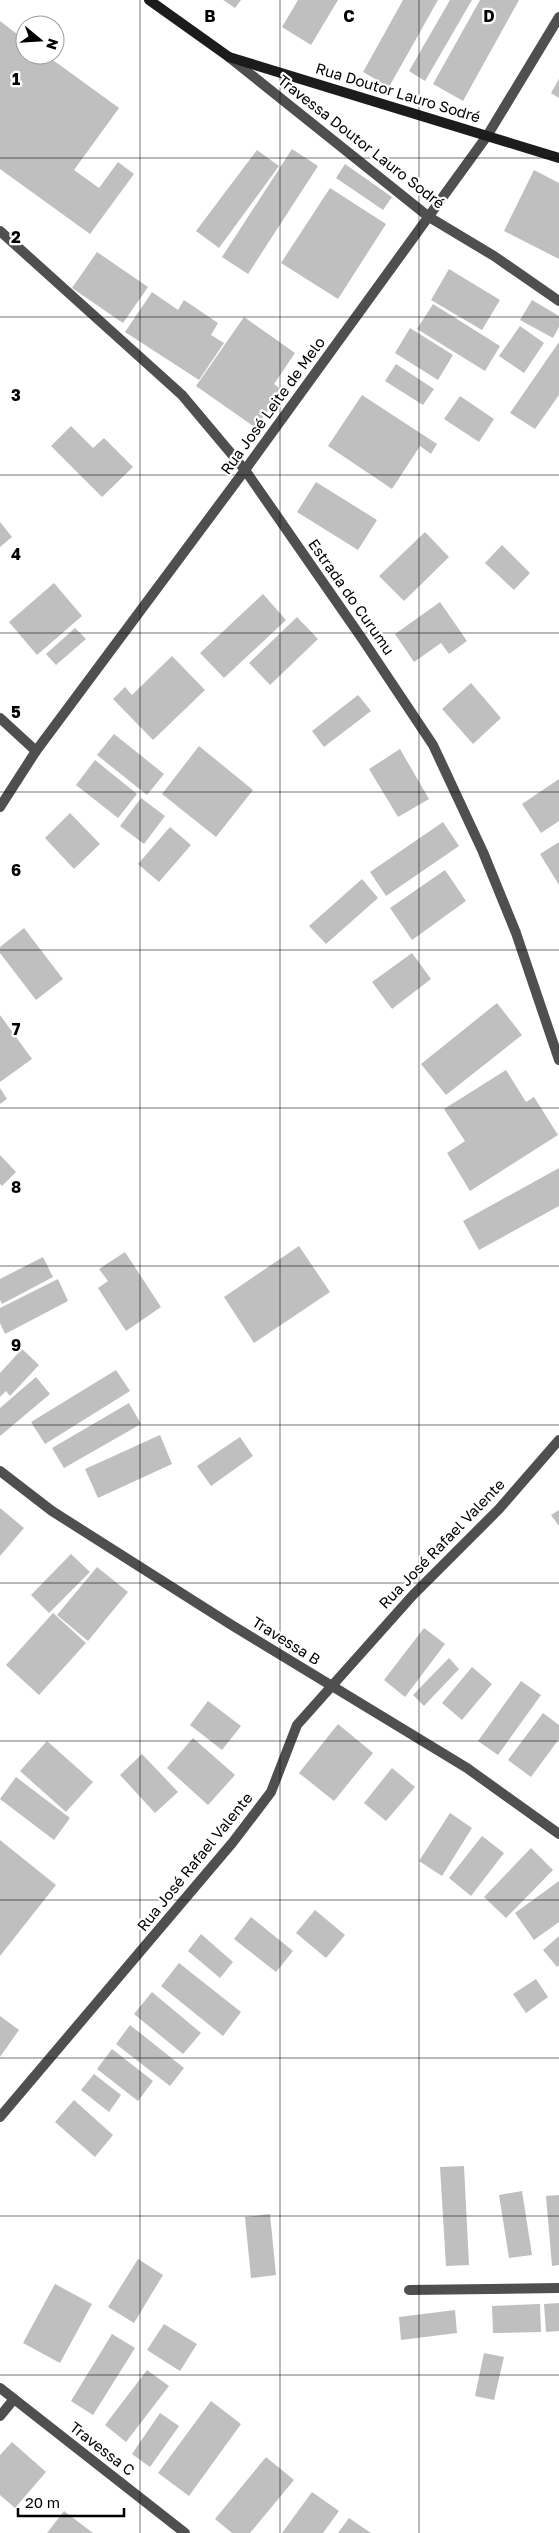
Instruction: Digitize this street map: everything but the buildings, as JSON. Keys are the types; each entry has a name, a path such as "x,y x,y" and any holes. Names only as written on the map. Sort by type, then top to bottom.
{"street":[{"name":"Travessa Doutor Lauro Sodré","path":"150,0 229,57 429,217 494,256 559,301"},
{"name":"Rua José Leite de Melo","path":"0,807 36,751 245,470 487,136 559,17"},
{"name":"Rua Doutor Lauro Sodré","path":"229,57 559,158"},
{"name":"Estrada do Curumu","path":"0,231 182,395 245,470 363,640 433,745 483,852 516,933 559,1060"},
{"path":"0,718 36,751"},
{"name":"Rua José Rafael Valente","path":"0,2117 233,1842 271,1792 297,1725 414,1594 499,1509 559,1440"},
{"name":"Travessa B","path":"0,1471 52,1511 330,1686 467,1768 559,1834"},
{"path":"409,2290 559,2288"},
{"name":"Travessa C","path":"0,2388 185,2533"},
{"path":"0,2416 14,2399"}]}
